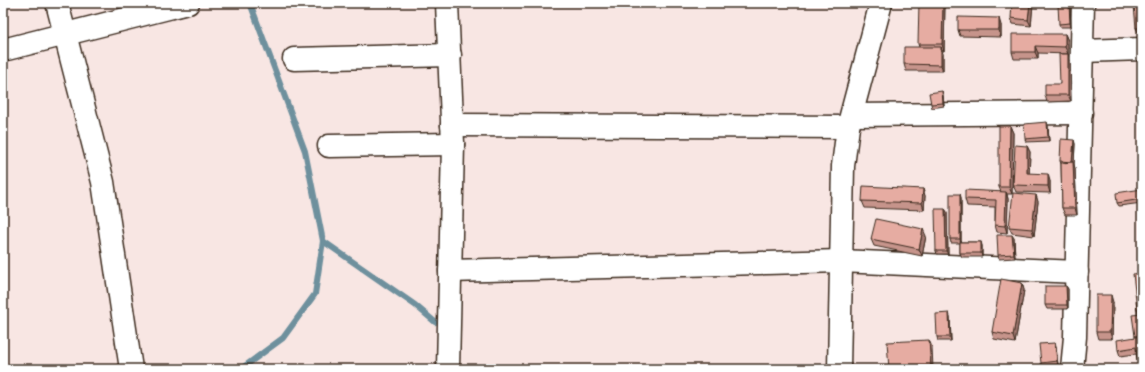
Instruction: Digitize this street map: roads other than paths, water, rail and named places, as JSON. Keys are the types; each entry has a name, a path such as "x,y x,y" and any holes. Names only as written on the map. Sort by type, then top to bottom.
{"street":[{"path":"57,3 103,182 131,369"},
{"path":"3,50 188,3"},
{"path":"447,3 453,134 448,369"},
{"path":"839,369 843,166 850,121 881,3"},
{"path":"1072,369 1075,337 1077,272 1083,3"},
{"path":"1083,51 1142,49"},
{"path":"294,59 450,55"},
{"path":"329,146 453,134 1081,113"},
{"path":"450,271 841,261 1077,272"}],"waterway":[{"path":"241,369 283,338 315,294 323,241 305,151 250,3"},
{"path":"323,241 415,305 435,322"}]}
